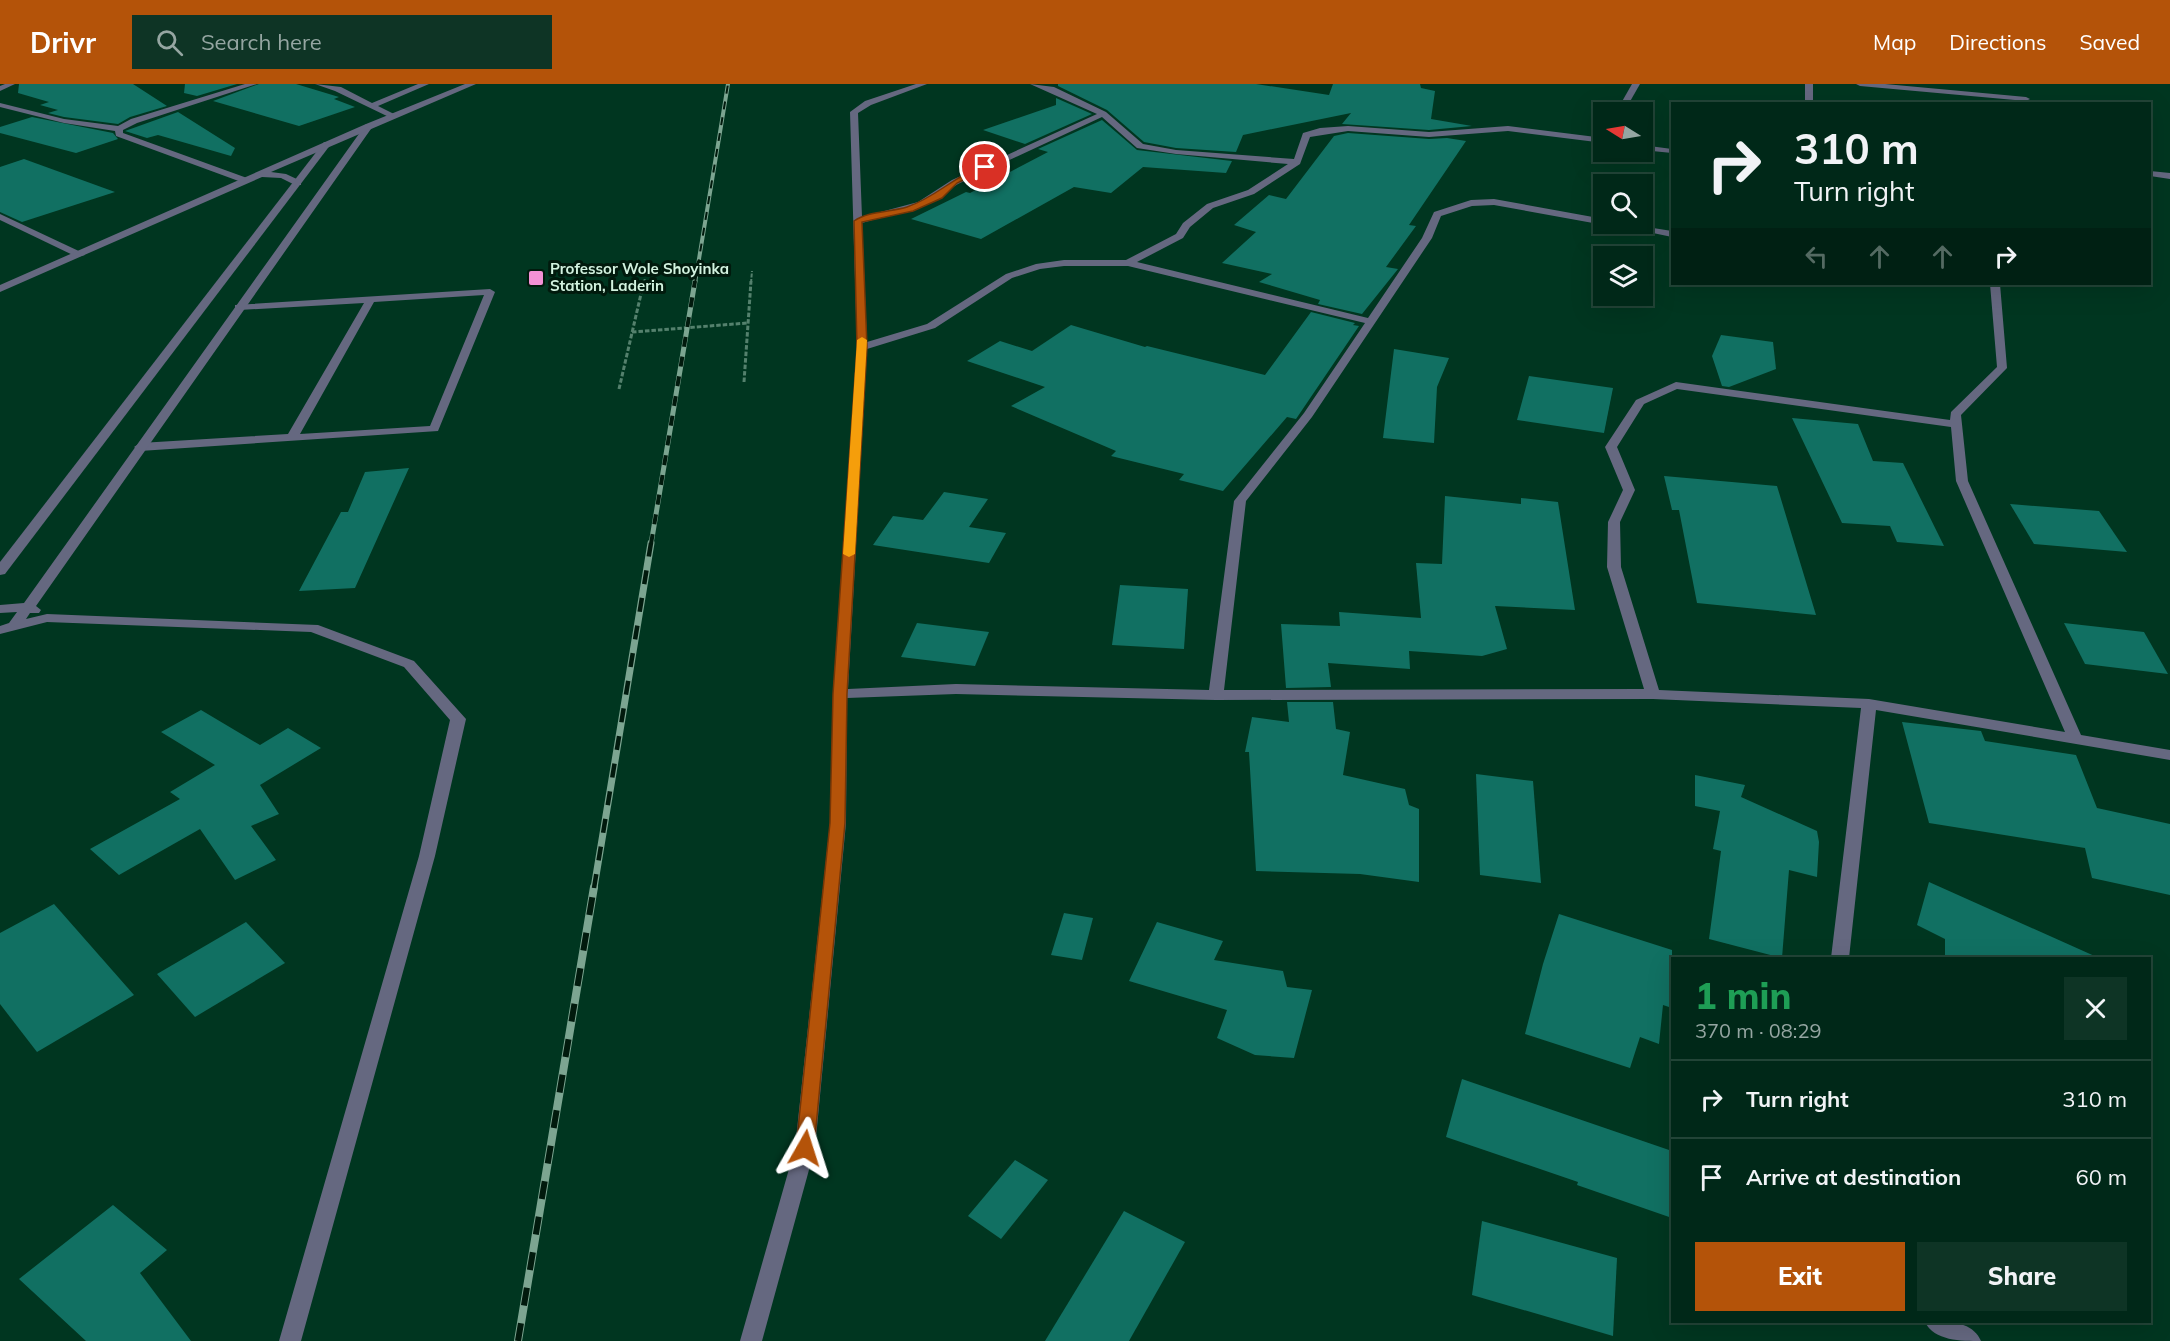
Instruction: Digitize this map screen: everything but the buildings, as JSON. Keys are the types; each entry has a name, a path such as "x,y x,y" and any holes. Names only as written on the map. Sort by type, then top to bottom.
{"street":[{"path":"0,89 11,84"},
{"path":"0,105 64,121 119,129 134,121 253,84"},
{"path":"319,84 338,89 392,116"},
{"path":"371,106 425,84"},
{"path":"0,288 80,255 327,144 472,84"},
{"path":"751,1341 805,1148 838,823 840,694 862,347 854,112 868,103 923,84"},
{"path":"1034,84 1051,89 1103,114 1140,146 1176,152 1297,162"},
{"path":"1626,102 1636,84"},
{"path":"1809,84 1809,102"},
{"path":"1860,84 2026,99"},
{"path":"858,221 910,209 940,196 955,182 1103,114"},
{"path":"7,629 28,607 239,307 310,200 369,126"},
{"path":"1128,263 1180,236 1186,225 1210,206 1251,192 1297,162 1306,135 1320,130 1357,128 1419,134 1465,133 1494,129 1532,130 1593,139"},
{"path":"119,129 119,134 244,180"},
{"path":"0,571 290,201 298,183 327,144"},
{"path":"1653,148 1671,151"},
{"path":"259,174 283,176 298,183"},
{"path":"2151,174 2170,176"},
{"path":"1216,695 1240,501 1308,415 1427,238 1437,214 1471,203 1494,202 1593,220"},
{"path":"0,218 80,255"},
{"path":"1653,231 1671,234"},
{"path":"862,347 931,326 1009,276 1039,266 1064,263 1128,263 1370,321"},
{"path":"1995,285 2002,368 1955,414 1962,481 2075,738"},
{"path":"140,447 434,429 490,292 239,307"},
{"path":"292,438 371,299"},
{"path":"1653,694 1614,567 1614,522 1629,490 1611,447 1640,402 1676,385 1956,424"},
{"path":"0,609 28,607 46,618"},
{"path":"7,629 46,618 313,628 409,664 458,720 427,856 290,1341"},
{"path":"840,694 956,689 1216,695 1653,694 1869,704 2170,755"},
{"path":"1840,957 1869,704"},
{"path":"1938,1323 1970,1341"}],"path":[{"path":"744,382 752,271"},
{"path":"619,389 645,278"},
{"path":"632,332 748,324"}],"railway":[{"path":"695,283 728,84"},
{"path":"651,544 695,281"},
{"path":"594,888 651,543"},
{"path":"518,1341 594,887"}],"slow traffic":[{"path":"849,554 862,340"}],"place":[{"name":"Professor Wole Shoyinka Station, Laderin","path":"536,278"}],"route":[{"path":"805,1148 838,823 840,694 862,347 858,221 910,209 940,196 955,182 985,167"}]}
